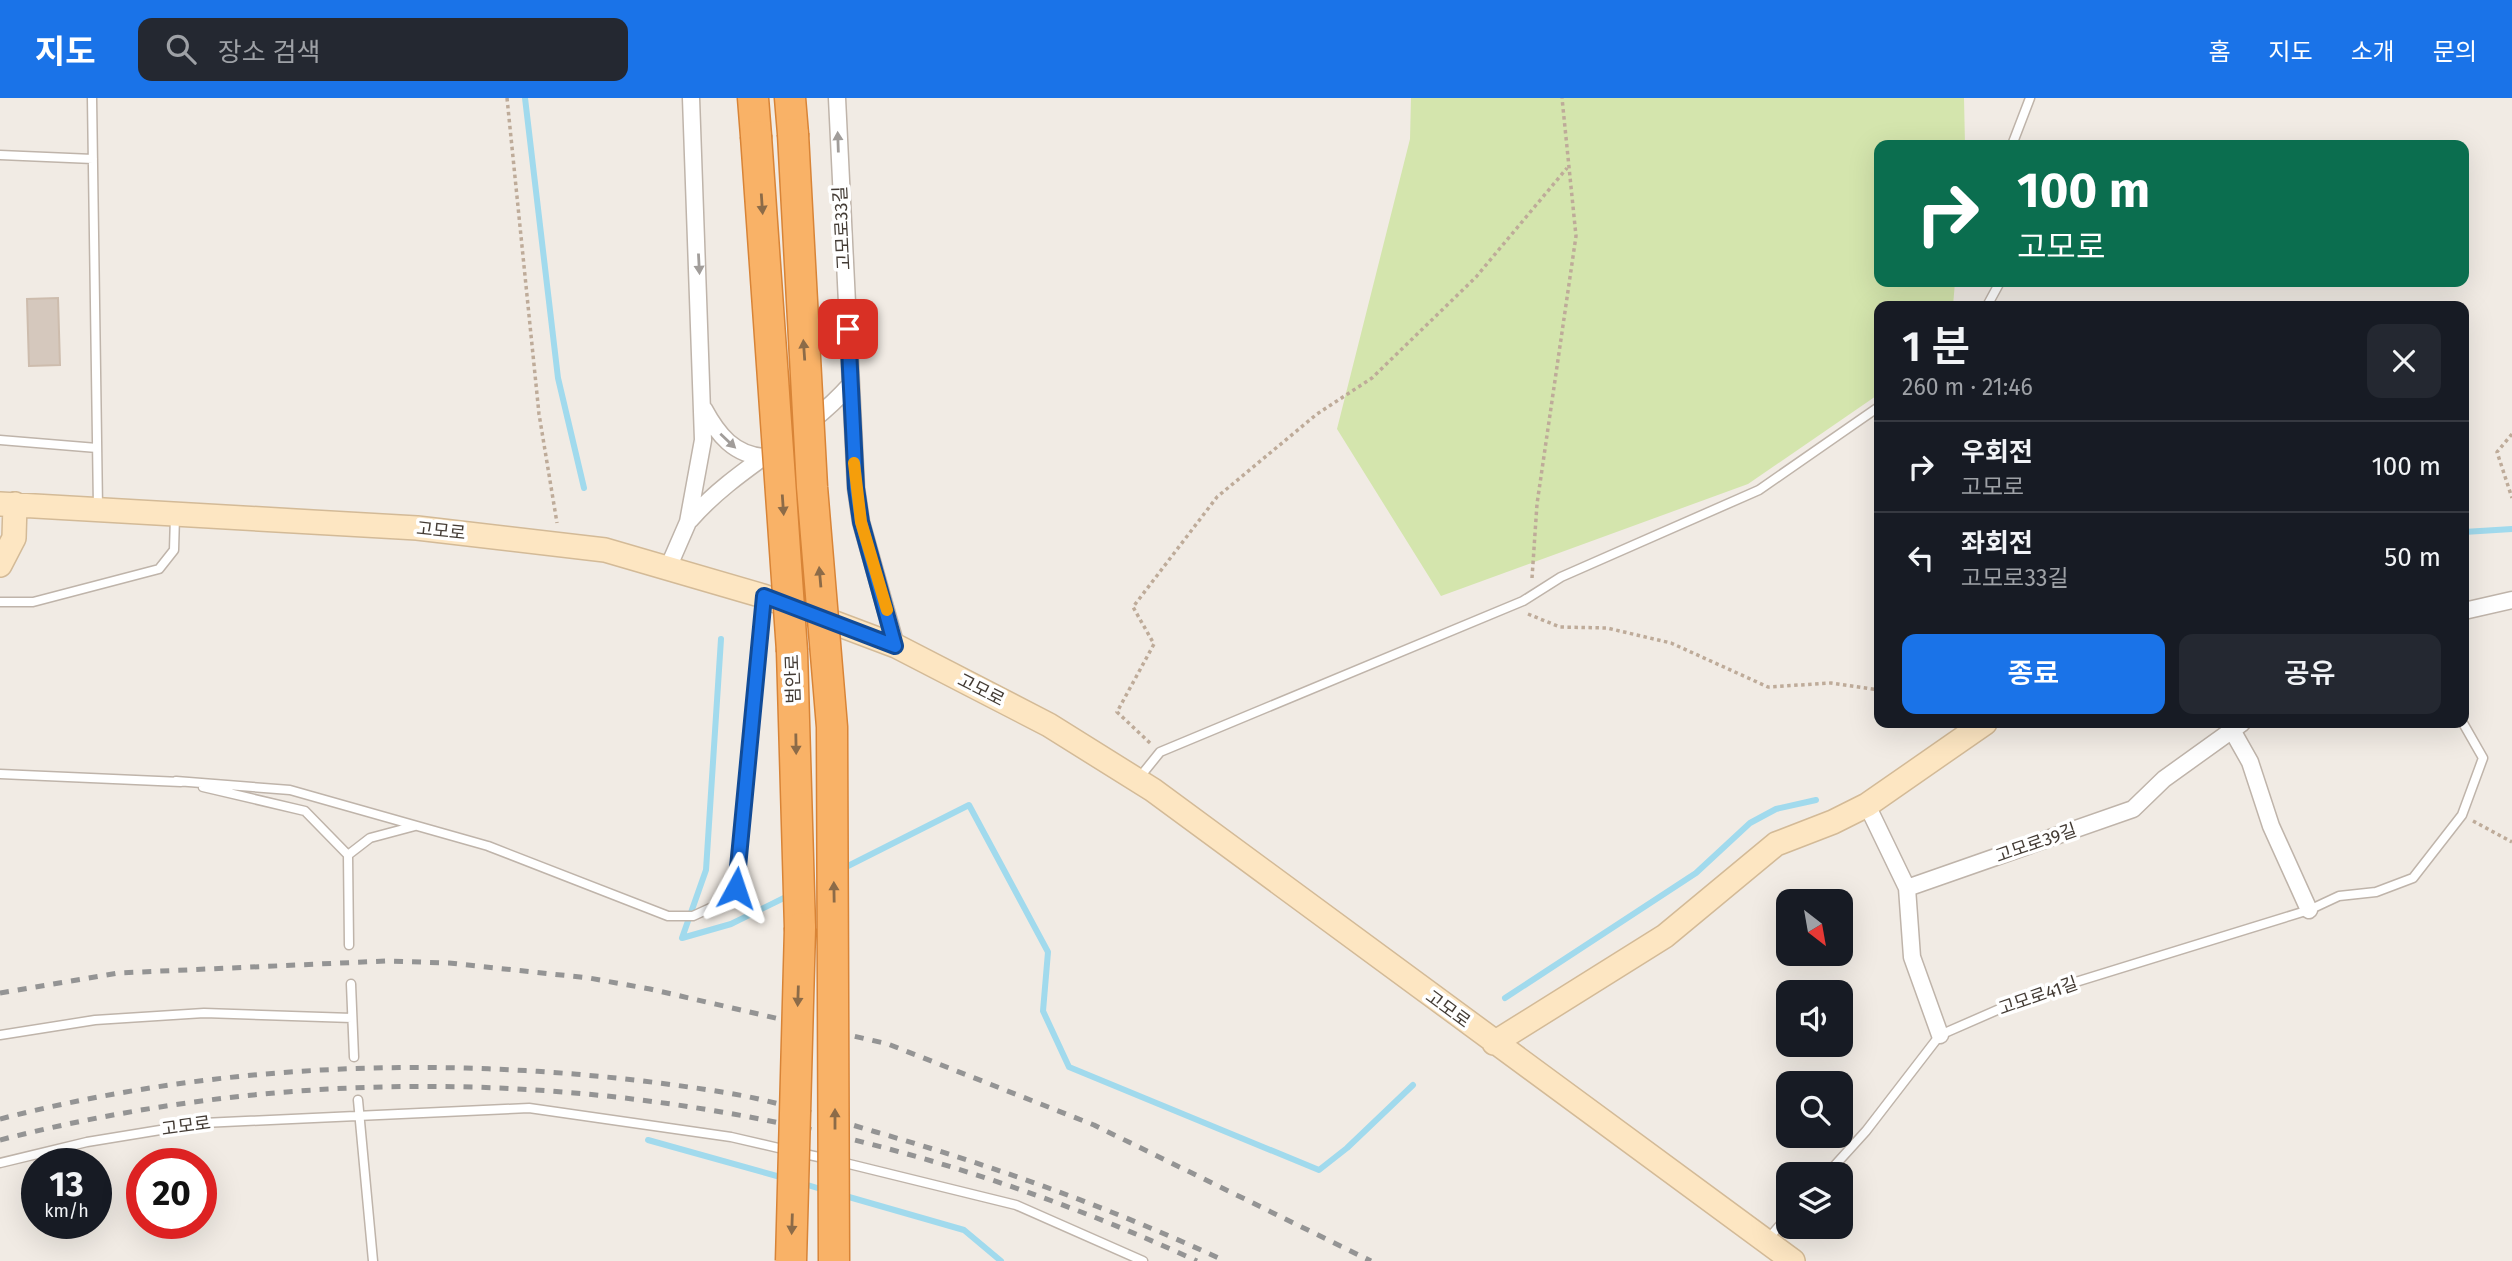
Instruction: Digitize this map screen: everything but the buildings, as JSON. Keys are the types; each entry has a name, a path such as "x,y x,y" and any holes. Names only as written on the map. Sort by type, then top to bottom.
{"highway":[{"name":"범안로","path":"753,98 794,676 800,928 791,1261"},
{"name":"범안로","path":"790,98 812,487 832,727 834,1261"}],"main road":[{"name":"고모로","path":"0,565 14,538 8,504 416,528 605,550 764,596 895,646 1049,725 1137,780 1793,1261"},
{"path":"1494,1043 1665,936 1776,844 1833,822 1867,805 1978,728"}],"street":[{"path":"668,568 688,522 701,452 702,407 691,98"},
{"name":"고모로33길","path":"837,98 856,488 861,522 895,646"},
{"path":"688,522 717,491 805,429 850,385"},
{"path":"702,407 717,430 733,446 752,456 765,457"},
{"path":"2469,610 2512,600"},
{"name":"고모로39길","path":"1907,888 2133,809 2164,779 2230,728"},
{"path":"2235,728 2250,762 2271,827 2309,910"},
{"path":"1867,805 1907,888 1912,957 1940,1035"}],"lane":[{"path":"92,98 98,509"},
{"path":"2014,140 2029,98"},
{"path":"0,155 93,159"},
{"path":"1137,780 1160,752 1530,597 1561,577 1759,490 1874,410"},
{"path":"0,440 97,448"},
{"path":"0,602 33,602 159,569 174,550 175,514"},
{"path":"0,774 176,781 290,790 488,846 656,913 693,916 717,905 736,888 764,596"},
{"path":"2462,815 2483,758 2466,728"},
{"path":"176,781 305,811 348,855 349,945"},
{"name":"고모로41길","path":"1838,1162 1866,1131 1940,1035 2027,997 2309,910 2339,895 2376,892 2413,878 2462,815"},
{"path":"348,855 370,838 418,825"},
{"path":"351,984 354,1057"},
{"path":"0,1035 95,1020 204,1013 352,1018"},
{"path":"358,1100 373,1261"},
{"name":"고모로","path":"0,1163 87,1142 202,1123 529,1108 731,1138 922,1179 1016,1205 1143,1261"},
{"path":"1766,1240 1776,1229"}],"path":[{"path":"507,98 539,414 560,545"},
{"path":"1562,98 1576,236 1537,504 1530,597 1524,612 1560,628 1607,628 1671,643 1768,687 1830,683 1874,689"},
{"path":"1160,752 1116,712 1154,644 1133,607 1217,497 1317,414 1372,378 1476,277 1568,166"},
{"path":"2512,434 2497,452 2512,498"},
{"path":"2462,815 2512,842"}],"green space":[{"path":"1411,98 1964,98 1965,140 1874,140 1874,287 1955,287 1953,301 1874,301 1874,397 1748,484 1441,596 1337,429 1410,139"}],"waterway":[{"path":"525,98 558,378 584,488"},
{"path":"2469,532 2512,529"},
{"path":"682,938 706,870 721,639"},
{"path":"1505,998 1696,873 1750,823 1776,809 1816,800"},
{"path":"842,869 969,805 1048,952 1043,1011 1069,1067 1319,1170 1347,1148 1413,1085"},
{"path":"682,938 731,924 792,894"},
{"path":"648,1140 784,1178"},
{"path":"801,1183 824,1190"},
{"path":"842,1195 964,1230 1001,1261"}],"railway":[{"path":"0,993 118,973 386,961 449,963 589,978 650,989 888,1044 1094,1125 1371,1261"},
{"path":"0,1119 89,1099 179,1084 360,1068 542,1072 632,1080 761,1100 921,1145 1096,1206 1225,1261"},
{"path":"0,1140 152,1108 305,1091 457,1087 609,1096 759,1119 907,1154 1054,1202 1197,1261"}],"slow traffic":[{"path":"854,463 861,522 887,610"}],"route":[{"path":"736,888 764,596 895,646 861,522 856,488 848,329"}]}
